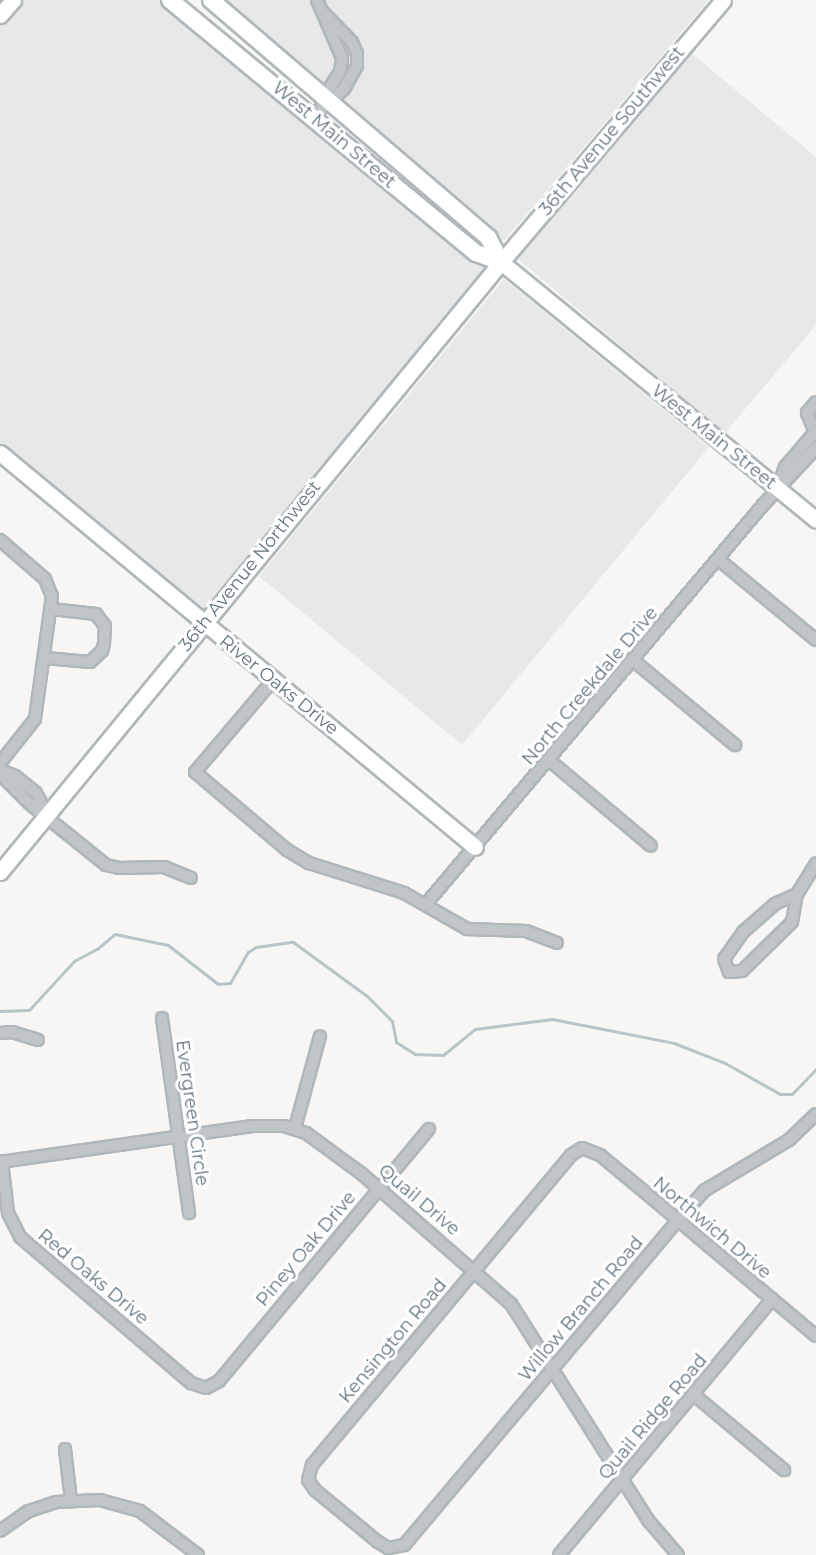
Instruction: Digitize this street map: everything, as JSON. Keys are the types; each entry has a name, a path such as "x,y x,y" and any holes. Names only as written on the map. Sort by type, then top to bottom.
{"main road":[{"path":"0,15 13,0"},
{"name":"West Main Street","path":"170,0 476,254 501,262 816,520"},
{"name":"West Main Street","path":"211,0 488,237 501,262"},
{"name":"36th Avenue Southwest","path":"501,262 723,0"},
{"name":"36th Avenue Northwest","path":"0,872 501,262"},
{"name":"River Oaks Drive","path":"0,453 475,847"}],"street":[{"path":"312,117 327,99 351,79 357,54 340,25 322,11 318,0"},
{"path":"778,488 785,467 816,431 807,413 816,402"},
{"path":"778,488 816,448"},
{"name":"North Creekdale Drive","path":"426,904 778,488"},
{"path":"0,540 49,584 51,609 35,718 0,763"},
{"path":"718,559 816,640"},
{"path":"45,658 90,662 102,651 104,644 105,626 96,614 51,609"},
{"path":"633,660 735,746"},
{"path":"274,679 195,772 299,858 324,869 404,893 474,931 526,932 557,943"},
{"path":"549,760 651,846"},
{"path":"0,772 15,776 36,793 48,814 106,865 119,868 164,867 191,878"},
{"path":"797,894 776,904 743,932 724,959 729,972 742,971 792,922 797,894 816,863"},
{"name":"Evergreen Circle","path":"162,1018 189,1213"},
{"path":"0,1033 12,1032 38,1040"},
{"path":"295,1128 320,1036"},
{"name":"Willow Branch Road","path":"392,1548 404,1545 705,1190 789,1140 816,1114"},
{"name":"Quail Drive","path":"1,1162 252,1126 295,1128 326,1146 379,1188 476,1269 511,1304 555,1367 648,1520 678,1555"},
{"name":"Piney Oak Drive","path":"206,1388 222,1378 429,1129"},
{"name":"Northwich Drive","path":"586,1147 600,1155 816,1336"},
{"name":"Kensington Road","path":"392,1548 378,1542 315,1490 308,1470 571,1155 586,1147"},
{"name":"Red Oaks Drive","path":"1,1162 8,1213 20,1237 191,1383 206,1388"},
{"name":"Quail Ridge Road","path":"558,1555 772,1299"},
{"path":"693,1394 783,1470"},
{"path":"65,1449 71,1500"},
{"path":"0,1531 29,1511 71,1500 100,1500 134,1509 198,1555"}],"shaded area":[{"path":"0,0 173,0 488,265 198,615 0,447"},
{"path":"221,0 709,0 504,241"},
{"path":"690,52 816,157 816,325 725,433 518,259"},
{"path":"504,279 709,447 462,745 259,576"}],"waterway":[{"path":"0,1011 29,1010 74,961 97,949 115,934 168,945 218,984 230,983 248,952 256,947 293,942 367,996 392,1021 396,1042 415,1054 443,1055 475,1029 552,1019 674,1043 725,1063 780,1094 792,1094 816,1069"}]}
